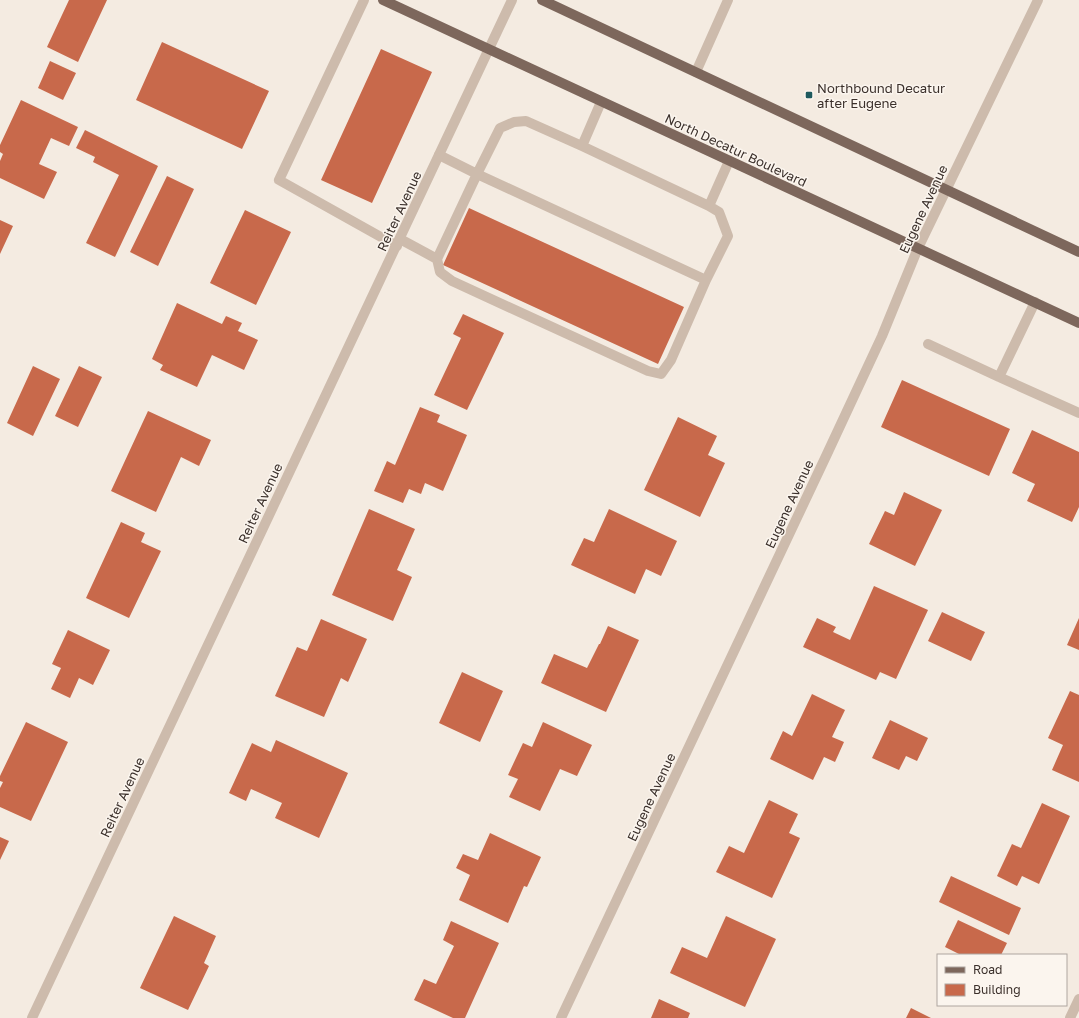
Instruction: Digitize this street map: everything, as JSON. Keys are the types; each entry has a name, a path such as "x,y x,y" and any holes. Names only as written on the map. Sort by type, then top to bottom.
{"main road":[{"name":"North Decatur Boulevard","path":"382,0 1079,323"},
{"path":"542,0 1079,252"}],"street":[{"path":"364,0 279,180 324,206 398,243 437,259"},
{"name":"Reiter Avenue","path":"32,1018 512,0"},
{"path":"696,72 728,0"},
{"name":"Eugene Avenue","path":"561,1018 882,336 918,248 1038,0"},
{"path":"582,146 601,102"},
{"path":"526,121 582,146 719,212 728,236 706,280 671,360 661,374 648,371 452,280 440,272 437,259 500,128 514,122 526,121"},
{"path":"439,155 706,280"},
{"path":"709,206 729,161"},
{"path":"999,377 1035,302"},
{"path":"928,344 1079,413"},
{"path":"1070,1018 1079,999"}],"building":[{"path":"69,0 107,0 78,62 47,47"},
{"path":"162,42 269,91 242,149 136,100"},
{"path":"381,49 432,72 372,203 321,180"},
{"path":"50,61 76,73 63,100 38,88"},
{"path":"21,100 78,127 69,146 51,138 39,164 57,172 44,199 0,178 0,161 3,154 0,152 0,145"},
{"path":"85,130 158,166 115,257 86,243 119,175 93,162 95,157 76,148"},
{"path":"167,176 194,189 158,266 130,252"},
{"path":"469,208 684,307 658,364 443,265"},
{"path":"245,210 291,232 256,305 210,283"},
{"path":"0,220 13,226 0,254"},
{"path":"177,303 222,324 226,316 242,323 238,331 258,340 244,370 212,355 197,387 160,370 163,365 152,359"},
{"path":"463,314 504,333 467,410 434,395 461,338 453,334"},
{"path":"33,366 60,379 33,436 7,423"},
{"path":"79,366 102,377 78,427 55,416"},
{"path":"902,380 1010,429 989,476 881,427"},
{"path":"420,407 440,415 437,422 467,435 443,491 425,483 421,494 409,489 403,503 374,491 387,461 395,465"},
{"path":"148,411 211,440 199,466 181,457 156,512 111,491"},
{"path":"678,417 717,436 708,455 725,463 700,517 644,490"},
{"path":"1032,430 1079,452 1079,507 1072,522 1027,501 1035,484 1012,473"},
{"path":"904,492 942,510 915,566 869,544 885,511 894,515"},
{"path":"369,509 415,529 397,570 412,577 393,621 332,595"},
{"path":"609,509 677,541 661,576 646,569 635,594 571,565 584,538 594,542"},
{"path":"121,522 145,533 141,542 161,551 129,618 86,598"},
{"path":"874,586 928,610 896,679 880,672 876,680 803,647 817,618 836,627 833,632 850,640"},
{"path":"942,612 985,632 971,661 928,641"},
{"path":"1079,618 1079,650 1067,645"},
{"path":"321,619 367,639 348,682 341,678 324,717 275,696 297,647 307,651"},
{"path":"608,626 639,640 606,712 541,683 554,654 587,668"},
{"path":"68,630 110,650 93,685 79,678 70,698 51,689 61,668 52,664"},
{"path":"462,672 503,691 480,742 439,723"},
{"path":"1070,691 1079,695 1079,782 1052,770 1063,745 1048,738"},
{"path":"812,694 845,710 832,737 844,742 835,762 824,757 813,780 770,759 783,731 792,736"},
{"path":"890,720 928,738 917,761 906,756 899,770 872,758"},
{"path":"26,722 68,742 31,821 0,807 0,788 3,782 0,781 0,776"},
{"path":"543,722 592,745 577,776 560,769 540,811 509,797 518,779 508,775 523,743 532,747"},
{"path":"276,740 348,773 319,838 275,818 282,803 251,789 246,801 229,793 252,743 271,752"},
{"path":"769,800 798,814 789,833 800,838 772,898 716,872 729,846 744,853"},
{"path":"1042,803 1070,816 1039,884 1022,876 1017,886 997,876 1012,844 1021,848"},
{"path":"490,833 541,857 527,887 524,886 508,923 459,900 470,875 456,868 463,854 478,860"},
{"path":"0,837 9,841 0,860"},
{"path":"951,876 1021,908 1009,935 939,902"},
{"path":"174,916 216,936 204,963 209,966 188,1010 140,988"},
{"path":"726,916 776,939 745,1007 670,973 682,947 707,958"},
{"path":"958,920 1007,943 1002,954 959,954 945,947"},
{"path":"451,921 499,943 465,1018 453,1018 414,1000 424,979 436,984 454,946 443,940"},
{"path":"659,999 690,1013 688,1018 651,1018"},
{"path":"911,1008 931,1018 906,1018"}],"place":[{"name":"Northbound Decatur after Eugene","path":"809,95"}]}
